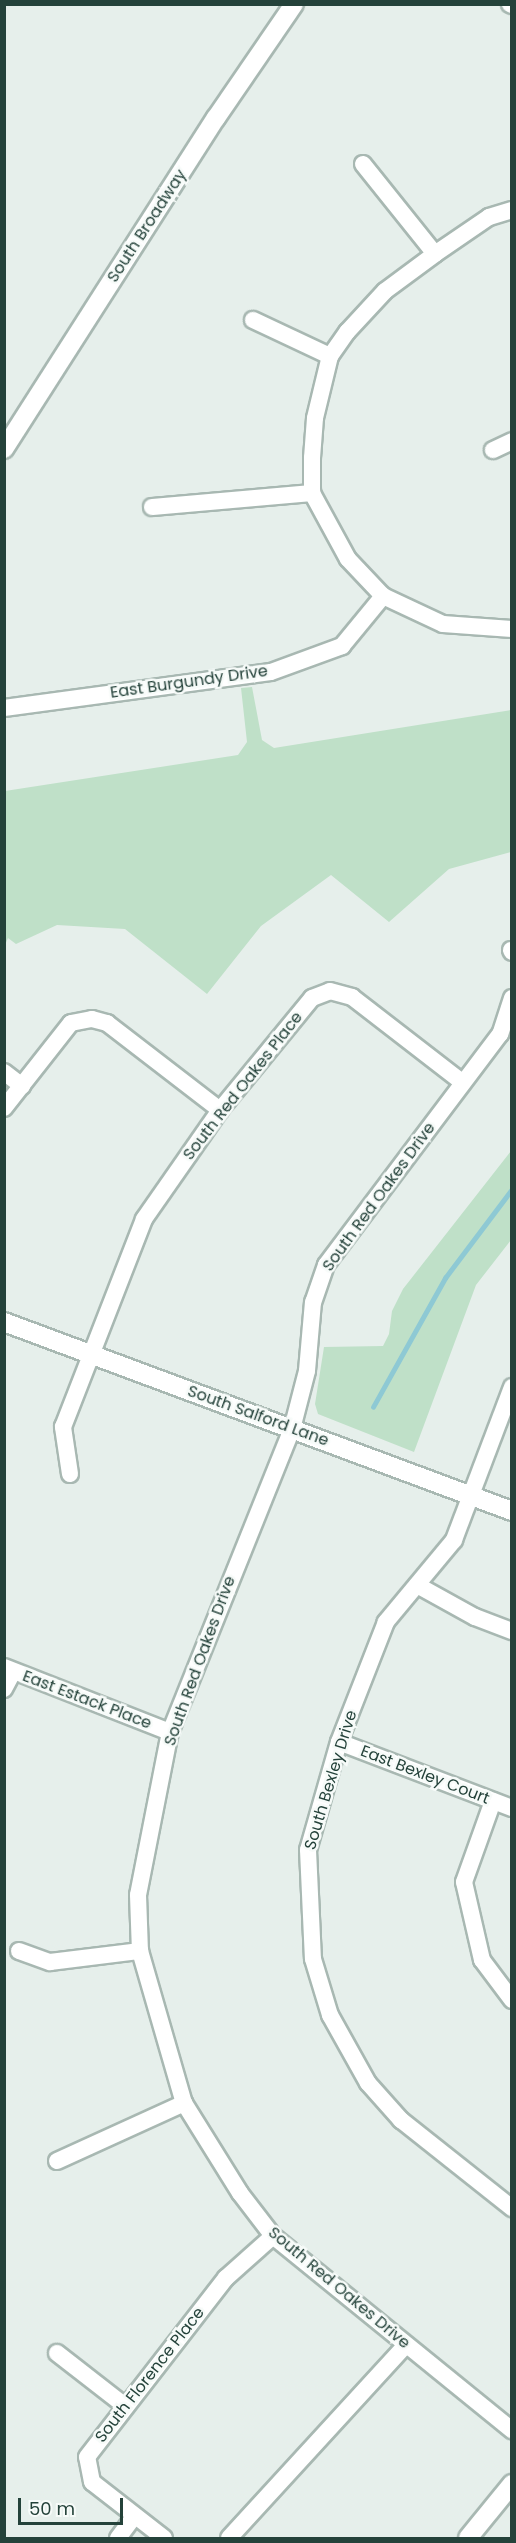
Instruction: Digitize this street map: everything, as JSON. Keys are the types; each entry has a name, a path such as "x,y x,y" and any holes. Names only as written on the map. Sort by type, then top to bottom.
{"street":[{"name":"South Broadway","path":"4,449 216,118 294,4"},
{"path":"363,164 435,254"},
{"path":"512,210 489,217 385,291 330,356 315,418 312,493 348,559 383,596 443,624 512,629"},
{"path":"253,320 330,356"},
{"path":"493,450 512,441"},
{"path":"152,507 312,493"},
{"name":"East Burgundy Drive","path":"4,708 271,672 342,646 383,596"},
{"name":"South Red Oakes Place","path":"70,1474 63,1427 144,1219 220,1110 312,998 330,991 352,997 462,1082"},
{"name":"South Red Oakes Drive","path":"512,998 500,1034 326,1265 313,1302 306,1371 292,1429 170,1732 138,1895 140,1951 184,2103 210,2150 273,2236 512,2430"},
{"path":"4,1108 71,1023 92,1019 107,1023 220,1110"},
{"path":"4,1072 22,1086"},
{"name":"South Salford Lane","path":"4,1322 512,1510"},
{"name":"South Bexley Drive","path":"512,1387 507,1409 470,1495 454,1540 386,1623 339,1742 308,1850 313,1959 330,2015 368,2083 401,2120 512,2208"},
{"path":"417,1585 475,1617 512,1631"},
{"path":"4,1689 9,1670"},
{"name":"East Estack Place","path":"9,1670 170,1732"},
{"name":"East Bexley Court","path":"339,1742 512,1808"},
{"path":"493,1801 464,1882 482,1960 512,2000"},
{"path":"19,1951 50,1962 140,1951"},
{"path":"57,2161 184,2103"},
{"name":"South Florence Place","path":"164,2538 133,2518 92,2482 87,2457 226,2278 273,2236"},
{"path":"229,2538 406,2345"},
{"path":"57,2353 125,2406"},
{"path":"468,2538 512,2484"},
{"path":"118,2538 133,2518"}],"green space":[{"path":"252,687 262,740 274,748 511,710 511,852 449,869 389,922 331,875 261,926 207,994 125,929 57,925 16,944 8,938 5,945 5,791 238,755 247,742 241,688"},
{"path":"511,1151 511,1240 476,1285 414,1452 318,1414 315,1404 324,1347 383,1346 389,1334 392,1311 403,1289"}],"waterway":[{"path":"373,1407 445,1278 512,1189"}]}
